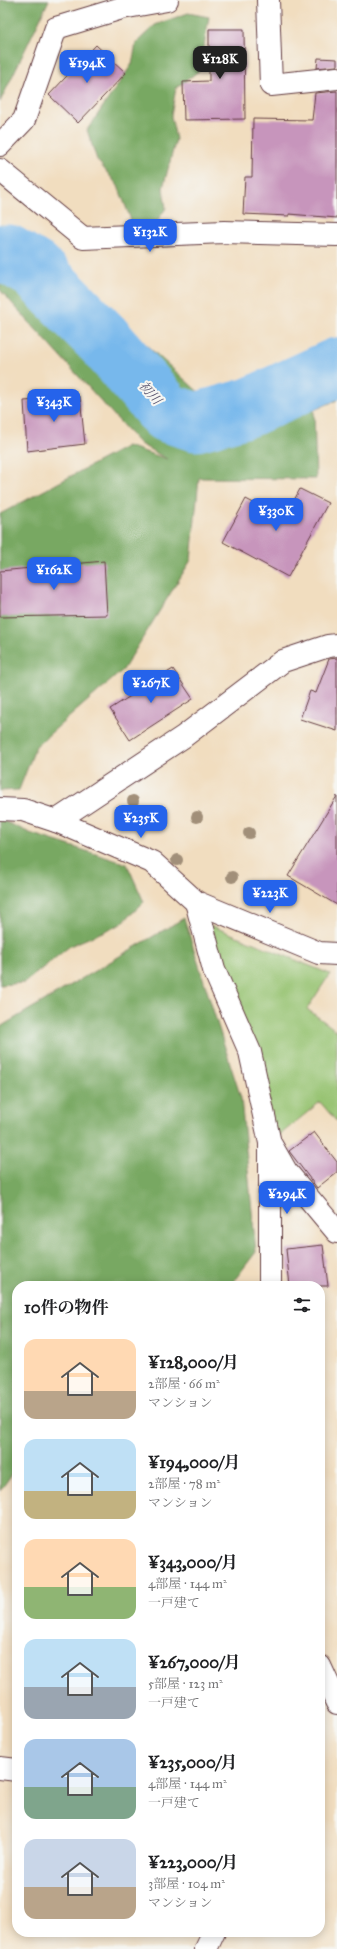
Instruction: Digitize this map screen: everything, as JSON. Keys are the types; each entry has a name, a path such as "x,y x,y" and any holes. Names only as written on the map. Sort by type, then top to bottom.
{"street":[{"path":"0,144 24,120 56,28 122,8 167,0"},
{"path":"268,0 271,85 337,78"},
{"path":"0,170 83,238 224,232 337,235"},
{"path":"56,821 183,737 283,662 328,646 337,645"},
{"path":"0,809 23,810 56,821 152,862 196,902 319,953 337,954"},
{"path":"196,902 214,970 250,1052 270,1143 270,1281"},
{"path":"270,1143 286,1171 337,1232"},
{"path":"325,1677 337,1703"},
{"path":"0,1768 12,1769"},
{"path":"206,1949 212,1937"}],"green space":[{"path":"0,0 49,0 0,102"},
{"path":"188,13 209,17 200,70 176,88 171,116 176,139 163,188 166,208 154,226 132,223 118,186 97,160 87,130 132,64 136,43 155,25"},
{"path":"0,225 40,241 94,298 203,396 290,367 337,344 337,400 314,410 316,479 199,478 191,560 123,670 36,746 19,790 0,791 0,514 127,446 167,459 140,444 0,290"},
{"path":"0,819 30,833 127,864 144,902 121,924 70,946 24,983 0,985"},
{"path":"184,918 241,1098 256,1252 234,1281 12,1281 12,1474 0,1491 0,1027"},
{"path":"202,922 330,974 307,1009 337,1031 337,1122 320,1102 270,1143"}],"building":[{"path":"209,29 244,29 245,119 184,120 183,82 209,81"},
{"path":"96,45 126,73 78,123 49,95"},
{"path":"318,58 337,59 337,66 317,68"},
{"path":"337,91 337,218 289,214 289,216 243,214 245,177 252,177 253,119 312,120 315,93"},
{"path":"80,397 85,444 27,451 24,401"},
{"path":"300,489 328,503 288,577 223,542 246,499 284,519"},
{"path":"104,561 107,615 0,617 0,571"},
{"path":"337,658 337,731 300,719 310,691 316,693 329,659"},
{"path":"173,669 193,699 130,740 110,709"},
{"path":"337,796 337,905 288,876"},
{"path":"314,1132 337,1162 337,1172 317,1188 289,1151"},
{"path":"323,1245 328,1286 325,1286 325,1281 289,1281 286,1249"}],"waterway":[{"name":"初川","path":"0,254 8,254 35,270 103,339 167,413 196,422 250,407 337,367"}]}
